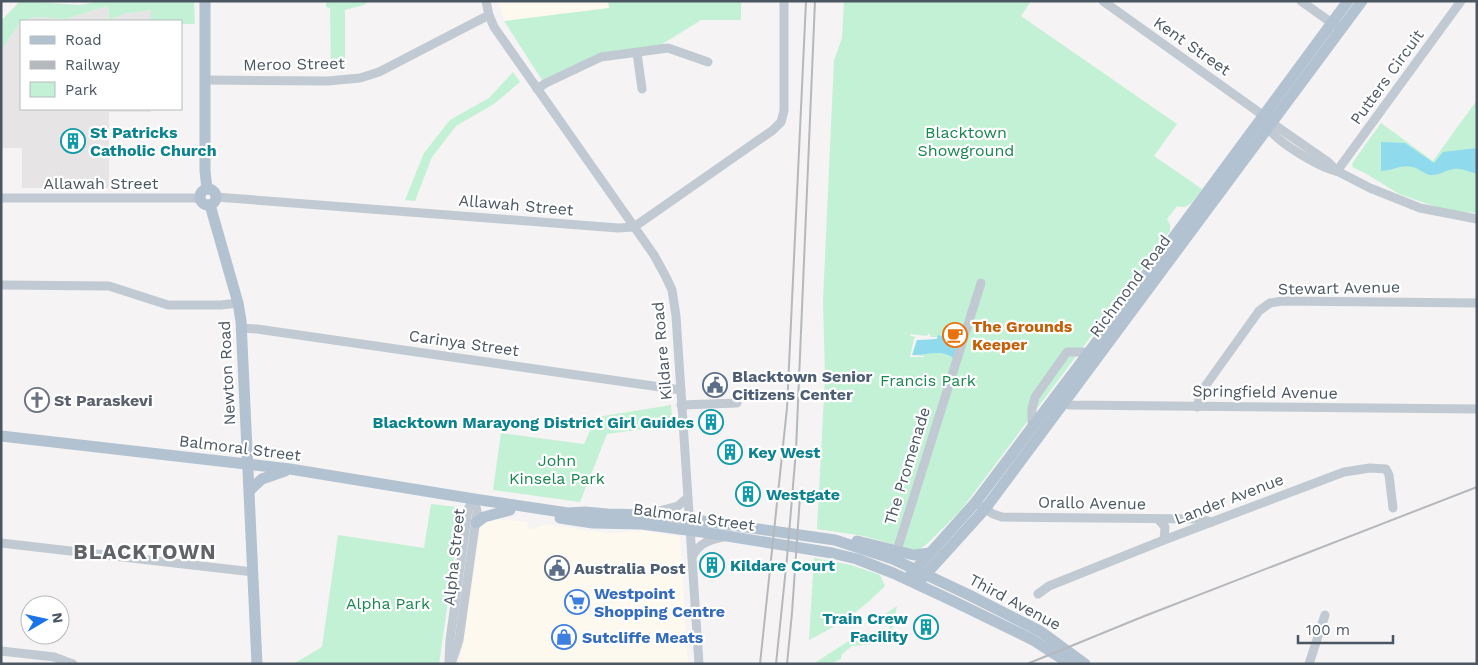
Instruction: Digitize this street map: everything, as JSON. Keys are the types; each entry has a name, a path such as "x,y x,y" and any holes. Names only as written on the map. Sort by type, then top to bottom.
{"main road":[{"name":"Newton Road","path":"205,1 205,171 208,197 238,302 242,328 257,664"},
{"name":"Richmond Road","path":"1337,27 1348,1"},
{"name":"Richmond Road","path":"921,572 930,553 980,506 1268,123 1337,27 1362,1"},
{"name":"Richmond Road","path":"912,582 960,536 1032,428 1058,401 1089,352 1268,123"},
{"name":"Balmoral Street","path":"1,436 290,469 474,500 568,513 584,512 689,519 835,540 893,559 921,572"},
{"path":"250,490 262,479 290,469"},
{"name":"Balmoral Street","path":"474,500 484,506 593,523 642,524 832,553 857,559 912,582"},
{"path":"476,523 484,516 510,510"},
{"path":"946,584 942,577 942,569 960,536"},
{"path":"835,540 869,543 914,555 930,553"},
{"name":"Third Avenue","path":"921,572 1040,631 1085,664"},
{"name":"Third Avenue","path":"912,582 1033,640 1070,664"}],"street":[{"name":"Kildare Road","path":"486,1 489,16 494,27 634,227 661,267 672,290 676,316 699,664"},
{"path":"634,227 773,130 781,122 784,110 784,1"},
{"name":"Kent Street","path":"1103,1 1268,123 1328,162 1337,171 1370,188 1408,204 1436,212 1477,219"},
{"path":"1301,1 1337,27"},
{"name":"Putters Circuit","path":"1337,171 1461,1"},
{"name":"Meroo Street","path":"205,80 328,81 360,78 379,72 489,16"},
{"path":"537,89 597,58 668,48 708,62"},
{"path":"638,53 642,89"},
{"name":"Allawah Street","path":"1,198 208,197 618,228 634,227"},
{"name":"The Promenade","path":"898,544 981,284"},
{"path":"1,285 109,286 168,305 221,305 238,302"},
{"name":"Stewart Avenue","path":"1197,407 1201,392 1219,365 1259,311 1270,303 1282,301 1477,303"},
{"name":"Carinya Street","path":"242,328 267,330 681,390"},
{"path":"1032,428 1034,397 1067,352 1089,352"},
{"name":"Springfield Avenue","path":"1058,401 1197,407 1477,409"},
{"path":"681,405 737,403"},
{"name":"Lander Avenue","path":"1038,594 1049,586 1164,540 1304,486 1349,471 1377,468 1387,471 1393,508"},
{"path":"643,515 671,509 687,498"},
{"name":"Alpha Street","path":"450,664 459,640 476,523 477,511 474,500"},
{"name":"Alpha Street","path":"450,664 450,640 468,510 474,500"},
{"name":"Orallo Avenue","path":"980,506 1002,517 1200,519 1212,522"},
{"name":"Lander Avenue","path":"1158,519 1165,528 1164,540"},
{"path":"692,559 695,551 703,543 728,536"},
{"path":"1,543 254,572"},
{"path":"1309,664 1325,615"},
{"path":"1,652 28,659 54,657 73,664"}],"shaded area":[{"path":"498,1 608,1 609,8 504,21"},
{"path":"108,6 109,20 26,20 36,17 66,19"},
{"path":"151,10 151,20 109,20 124,14"},
{"path":"20,24 20,110 151,110 151,112 109,112 109,188 22,188 22,148 1,148 1,51"},
{"name":"Westpoint Shopping Centre","path":"494,519 527,522 528,528 531,529 543,526 543,524 609,533 634,530 637,532 679,536 688,664 459,664 481,527 485,522"}],"green space":[{"path":"20,1 80,5 100,1 194,1 195,24 182,24 182,20 151,20 151,10 124,14 109,20 108,6 66,19 36,17 20,20 1,51 1,21"},
{"path":"326,1 370,1 364,5 345,10 345,70 331,70 330,8 326,7"},
{"path":"608,1 741,1 741,20 701,20 656,48 598,54 542,80 504,21 609,8"},
{"path":"844,1 1031,1 1021,16 1177,124 1154,156 1202,189 1188,205 1185,207 1177,206 1167,219 1170,231 961,510 919,550 864,536 817,529 825,377 823,301 834,60 842,38"},
{"path":"513,72 520,82 494,104 456,126 432,157 415,201 405,200 424,153 450,120 489,98"},
{"path":"1477,100 1477,213 1445,210 1399,194 1354,168 1352,165 1381,123 1433,161"},
{"name":"John Kinsela Park","path":"671,405 673,425 607,434 580,502 493,490 501,433 584,444 590,431 591,418"},
{"name":"Alpha Park","path":"431,504 458,507 461,512 439,664 293,664 322,647 338,535 424,548"},
{"path":"814,558 851,565 880,575 885,586 850,616 809,640"},
{"path":"897,606 892,630 890,631 889,621 885,614"},
{"path":"865,633 870,633 874,636 873,644 852,646 842,654 841,659 830,664 813,664 847,642"}],"water":[{"path":"1381,142 1405,143 1434,163 1443,152 1477,148 1477,174 1457,169 1430,175 1408,166 1381,171"},
{"path":"938,335 947,338 947,341 957,344 958,342 954,359 939,353 912,355 916,340 936,339"}],"pier":[{"path":"910,334 927,336 930,334 930,337 938,337 936,339 917,340 912,355 924,357 910,357 916,337"}],"railway":[{"path":"760,664 787,408 806,1"},
{"path":"776,664 796,450 815,1"},
{"path":"1027,664 1142,617 1477,487"},
{"path":"787,664 800,496"}],"place":[{"name":"St Patricks Catholic Church","path":"73,141"},
{"name":"The Grounds Keeper","path":"955,335"},
{"name":"Blacktown Senior Citizens Center","path":"715,385"},
{"name":"St Paraskevi","path":"37,400"},
{"name":"Blacktown Marayong District Girl Guides","path":"711,422"},
{"name":"Key West","path":"730,452"},
{"name":"Westgate","path":"748,494"},
{"name":"Kildare Court","path":"712,565"},
{"name":"Australia Post","path":"557,568"},
{"name":"Westpoint Shopping Centre","path":"577,602"},
{"name":"Train Crew Facility","path":"926,627"},
{"name":"Sutcliffe Meats","path":"564,637"}],"district":[{"name":"BLACKTOWN","path":"145,551"}],"park label":[{"name":"Blacktown Showground","path":"966,141"},
{"name":"Francis Park","path":"928,380"}]}
